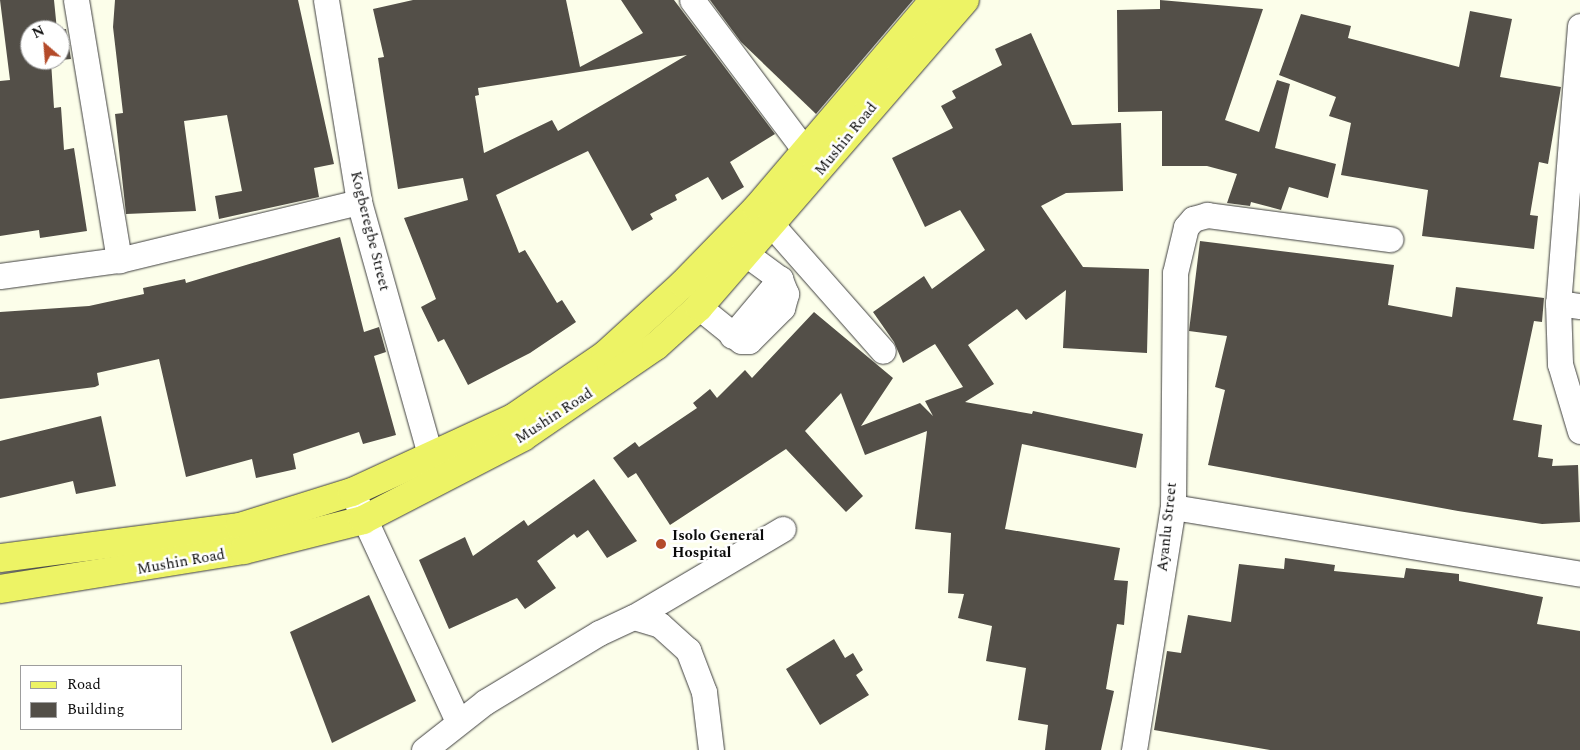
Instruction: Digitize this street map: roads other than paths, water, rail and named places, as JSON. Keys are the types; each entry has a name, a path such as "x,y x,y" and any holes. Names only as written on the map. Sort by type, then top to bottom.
{"main road":[{"name":"Mushin Road","path":"0,558 240,527 352,492 431,458 513,418 605,355 729,237 934,0"},
{"name":"Mushin Road","path":"0,589 244,550 363,520 523,437 656,346 699,307 965,0"}],"street":[{"path":"76,0 119,260"},
{"name":"Kogberegbe Street","path":"326,0 359,202 431,458"},
{"path":"692,0 804,149"},
{"path":"1580,26 1569,305 1560,364 1580,431"},
{"path":"0,276 119,260 359,202"},
{"name":"Ayanlu Street","path":"1134,750 1173,507 1175,273 1186,227 1193,220 1207,215 1390,239"},
{"path":"771,224 883,351"},
{"path":"699,307 732,336 749,341 782,308 786,294 780,279 746,254"},
{"path":"352,492 363,520 458,720"},
{"path":"1173,507 1580,574"},
{"path":"424,750 458,720 599,633 634,617 783,529"},
{"path":"634,617 660,625 688,650 704,692 711,750"}],"place":[{"name":"Isolo General Hospital","path":"661,544"}]}
